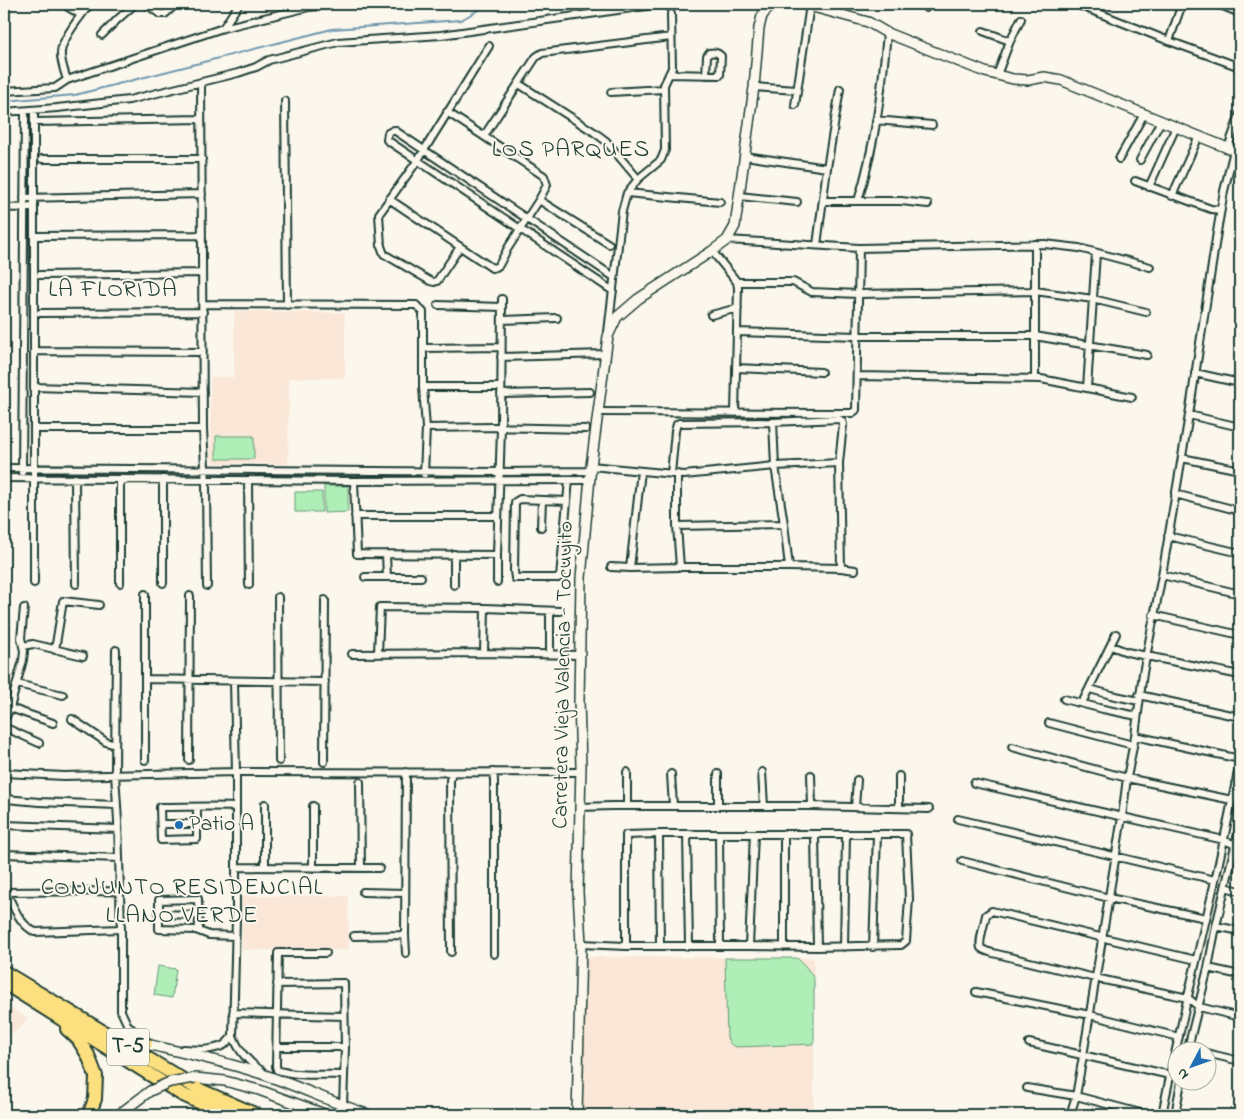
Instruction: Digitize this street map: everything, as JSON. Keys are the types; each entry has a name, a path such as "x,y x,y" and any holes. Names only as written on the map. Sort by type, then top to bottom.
{"highway":[{"name":"T-5","path":"4,972 200,1090 257,1115"},
{"name":"T-5","path":"4,984 181,1094 227,1115"},
{"path":"36,1003 78,1039 88,1055 96,1076 96,1099 89,1115"},
{"path":"84,1021 146,1044"},
{"path":"181,1094 213,1115"}],"street":[{"path":"63,4 81,15"},
{"path":"67,80 61,53 65,40 90,4"},
{"path":"102,35 135,4"},
{"path":"146,4 160,14 164,14 176,4"},
{"path":"223,28 239,4"},
{"path":"4,91 56,88 67,80 223,28 310,5 338,4"},
{"path":"4,112 129,100 247,70 269,60 338,42 441,35 660,4"},
{"path":"1076,4 1240,67"},
{"path":"1169,41 1182,4"},
{"path":"1218,4 1240,13"},
{"path":"766,5 759,28 754,87 740,196 735,226 727,240 859,248 1045,244 1079,248 1150,267"},
{"path":"795,105 806,5 868,22 887,33 985,72 1028,80 1044,77 1061,80 1234,150"},
{"path":"608,336 622,211 627,193 638,179 661,160 665,150 664,85 672,68 671,14"},
{"path":"997,75 1021,19"},
{"path":"983,31 1010,41"},
{"path":"858,201 866,175 876,120 887,33"},
{"path":"484,136 536,57 542,53 671,37"},
{"path":"460,247 434,282 384,254 381,246 379,214 418,160 489,46"},
{"path":"669,74 706,75"},
{"path":"201,82 203,392 207,586"},
{"path":"519,84 606,141 638,179"},
{"path":"754,87 797,90"},
{"path":"611,92 664,89"},
{"path":"818,245 826,168 840,89"},
{"path":"285,101 287,304"},
{"path":"34,110 34,583"},
{"path":"22,478 25,111"},
{"path":"389,200 492,268 499,265 547,185 544,176 448,112"},
{"path":"1119,159 1144,114"},
{"path":"1070,1115 1076,1096 1090,1015 1122,817 1126,778 1135,736 1146,655 1182,458 1220,210 1240,114"},
{"path":"34,122 201,119"},
{"path":"876,120 932,125"},
{"path":"1140,160 1161,121"},
{"path":"1150,186 1176,127"},
{"path":"613,291 387,140 388,133 394,130 614,277"},
{"path":"1172,196 1199,136"},
{"path":"745,156 826,168"},
{"path":"42,159 202,159"},
{"path":"1135,181 1172,196 1211,209 1220,210"},
{"path":"627,193 720,202"},
{"path":"24,198 202,194"},
{"path":"740,196 796,202"},
{"path":"539,200 609,244"},
{"path":"823,201 901,201 928,204"},
{"path":"4,208 34,208"},
{"path":"34,236 202,235"},
{"name":"Carretera Vieja Valencia - Tocuyito","path":"577,1115 581,944 578,892 581,578 590,472 608,336 617,317 638,299 727,240"},
{"path":"1035,244 1036,379"},
{"path":"598,412 852,413 856,410 859,248"},
{"path":"712,251 737,282 738,288 735,413"},
{"path":"1087,388 1096,253"},
{"path":"40,274 202,274"},
{"path":"737,282 793,282 812,292 858,294 1035,291 1093,299 1146,312"},
{"path":"497,582 502,299"},
{"path":"203,304 416,305 423,312 426,428 424,480"},
{"path":"438,305 502,307"},
{"path":"711,315 738,308"},
{"path":"40,313 203,312"},
{"path":"502,320 557,318"},
{"path":"737,332 857,336 1035,336 1147,355"},
{"path":"424,348 502,347"},
{"path":"34,351 203,352"},
{"path":"502,357 605,354"},
{"path":"736,368 821,372"},
{"path":"1196,372 1240,383"},
{"path":"857,376 1036,379 1132,398"},
{"path":"34,387 203,392"},
{"path":"424,387 590,392"},
{"path":"1189,415 1240,427"},
{"path":"680,567 674,474 675,431 679,422 839,420 842,421 843,425 840,463 841,568"},
{"path":"773,422 775,466 789,567"},
{"path":"426,428 586,429"},
{"path":"34,429 204,429"},
{"path":"1182,458 1240,470"},
{"path":"4,468 499,472 641,471 684,475 775,466 840,463"},
{"path":"630,568 641,471"},
{"path":"4,478 569,480 590,472"},
{"path":"75,478 76,584"},
{"path":"120,479 120,583"},
{"path":"162,583 163,479"},
{"path":"248,480 249,585"},
{"path":"354,480 357,554 496,555"},
{"path":"567,501 520,499 515,502 515,578 559,578 567,501 569,480"},
{"path":"1175,494 1240,511"},
{"path":"541,527 542,500"},
{"path":"355,516 498,516"},
{"path":"677,526 784,524"},
{"path":"1168,536 1240,553"},
{"path":"386,554 387,577"},
{"path":"454,554 454,586"},
{"path":"611,566 630,568 789,567 855,570"},
{"path":"1162,574 1240,594"},
{"path":"365,576 421,576"},
{"path":"145,594 145,760"},
{"path":"189,760 190,596"},
{"path":"278,597 279,761"},
{"path":"324,762 325,600"},
{"path":"55,650 64,601 100,605"},
{"path":"378,654 380,607 560,611"},
{"path":"4,721 10,708 23,660 21,638 24,608"},
{"path":"484,654 485,608"},
{"path":"550,611 550,654"},
{"path":"1154,615 1240,635"},
{"path":"1082,703 1116,634"},
{"path":"23,646 33,644 83,656"},
{"path":"1110,646 1127,652 1240,675"},
{"path":"116,650 115,774 121,929 121,1012 127,1024 146,1044 220,1061 370,1115"},
{"path":"352,654 580,655"},
{"path":"145,679 324,682"},
{"path":"234,681 236,867 233,1036 237,1046 248,1061 271,1078"},
{"path":"17,684 63,695"},
{"path":"1090,689 1111,695 1139,698 1240,717"},
{"path":"1064,699 1137,716"},
{"path":"10,708 52,723"},
{"path":"72,719 106,742 115,744"},
{"path":"1049,722 1133,745"},
{"path":"4,727 39,743"},
{"path":"1135,736 1240,761 1178,1042"},
{"path":"1012,747 1126,778 1232,800"},
{"path":"4,773 64,776 236,772 580,772"},
{"path":"406,772 406,953"},
{"path":"493,772 494,954"},
{"path":"627,772 627,806"},
{"path":"762,772 764,806"},
{"path":"451,952 450,780 452,773"},
{"path":"672,774 673,806"},
{"path":"718,774 718,806"},
{"path":"811,775 812,806"},
{"path":"899,776 899,808"},
{"path":"856,807 857,780"},
{"path":"360,782 361,868"},
{"path":"974,783 1224,840 1238,846"},
{"path":"6,799 117,805"},
{"path":"264,867 265,804"},
{"path":"313,806 313,868"},
{"path":"580,807 812,806 929,809"},
{"path":"197,807 197,839 161,840 160,808 197,807 235,807"},
{"path":"958,820 1215,880"},
{"path":"161,824 197,824"},
{"path":"4,825 118,829"},
{"path":"1190,1042 1225,887 1238,846 1240,825"},
{"path":"659,834 660,946"},
{"path":"687,834 689,946"},
{"path":"719,834 720,946"},
{"path":"750,946 754,834"},
{"path":"784,834 784,947"},
{"path":"814,834 817,947"},
{"path":"844,947 846,834"},
{"path":"581,944 626,946 784,947 901,945 906,941 909,898 906,834 626,835 626,946"},
{"path":"873,946 877,835"},
{"path":"4,854 119,858"},
{"path":"962,860 1108,898 1206,918"},
{"path":"236,867 379,868"},
{"path":"1225,887 1240,891"},
{"path":"120,891 5,892 22,924 35,932 121,929"},
{"path":"363,892 405,894"},
{"path":"199,931 198,899 159,900 159,929 196,930 208,935 235,936"},
{"path":"1196,960 992,911 986,915 980,942 981,948 993,953 1188,998 1199,1007 1240,1016"},
{"path":"159,914 198,914"},
{"path":"1216,926 1240,931"},
{"path":"354,936 405,935"},
{"path":"326,953 278,954 276,1066 277,1070 300,1074 344,1074"},
{"path":"1208,968 1240,975"},
{"path":"277,984 344,983 345,1047 343,1106"},
{"path":"976,992 1090,1015 1179,1037"},
{"path":"233,1013 344,1016"},
{"path":"167,1049 216,1047 225,1044 233,1036"},
{"path":"1029,1043 1166,1074"},
{"path":"277,1047 345,1047"},
{"path":"1216,1055 1240,1061"},
{"path":"122,1113 150,1091 170,1082 195,1078 225,1081 259,1090 327,1115"},
{"path":"1027,1088 1076,1096 1148,1115"},
{"path":"1162,1115 1167,1092"},
{"path":"1174,1115 1179,1092"}],"shaded area":[{"path":"234,311 345,313 345,378 289,378 288,464 215,463 212,461 210,377 234,377"},
{"path":"242,896 348,896 349,950 242,950"},
{"path":"585,957 814,958 814,1115 583,1115"},
{"path":"4,1004 27,1018 21,1027 4,1038"}],"green space":[{"path":"216,436 254,436 254,459 216,459"},
{"path":"324,486 348,486 348,512 324,513"},
{"path":"295,492 322,492 322,512 295,512"},
{"path":"725,958 797,958 800,960 814,979 814,1044 737,1047 731,1044 727,1037"},
{"path":"158,966 176,969 172,998 154,995"}],"waterway":[{"path":"4,101 75,95 332,29 461,20 489,4"}],"place":[{"name":"Patio A","path":"179,825"}],"district":[{"name":"LOS PARQUES","path":"571,150"},
{"name":"LA FLORIDA","path":"113,290"},
{"name":"CONJUNTO RESIDENCIAL LLANO VERDE","path":"182,902"}]}
